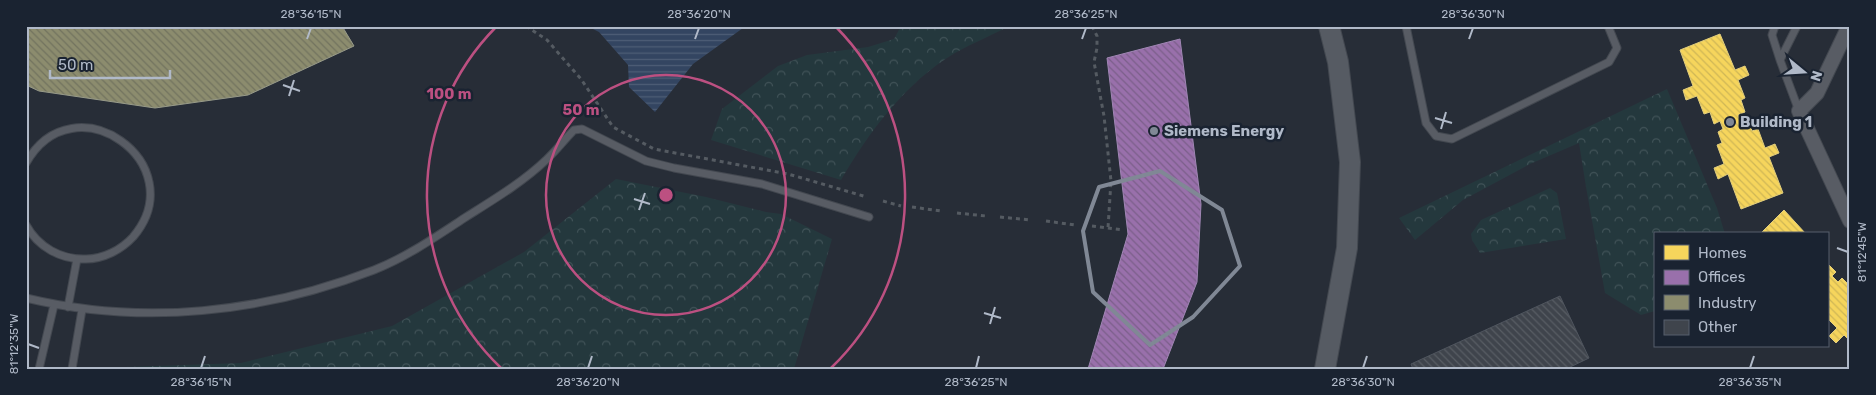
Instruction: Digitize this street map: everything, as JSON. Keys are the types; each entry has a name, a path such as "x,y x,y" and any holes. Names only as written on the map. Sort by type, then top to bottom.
{"street":[{"path":"1325,369 1347,248 1350,162 1338,62 1329,26"},
{"path":"1849,26 1816,93 1799,111 1850,221"}],"lane":[{"path":"1406,26 1426,122 1436,136 1452,139 1609,62 1616,48 1608,26"},
{"path":"1775,26 1772,35 1799,111"},
{"path":"1780,60 1797,26"},
{"path":"26,164 31,154 44,142 58,134 74,129 91,128 110,134 126,144 137,156 145,171 149,186 149,202 146,216 138,230 128,242 114,252 92,259 77,259 55,253 42,245 31,234 26,225"},
{"path":"26,298 82,310 133,314 208,311 293,296 375,269 425,243 498,197 545,161 574,130 582,129 646,161 762,184 869,217"},
{"path":"68,307 77,259"},
{"path":"39,369 54,305"},
{"path":"72,369 82,310"}],"path":[{"path":"526,26 547,40 581,79 613,127 654,149 788,174 868,197"},
{"path":"1092,26 1097,36 1098,48 1094,62 1104,116 1111,182 1108,228"},
{"path":"883,201 901,206"},
{"path":"912,207 941,211"},
{"path":"957,213 986,216"},
{"path":"1000,217 1031,220"},
{"path":"1046,221 1075,224"},
{"path":"1092,226 1123,230"}],"highlighted area":[{"path":"1160,171 1222,210 1240,266 1193,317 1150,345 1093,292 1083,231 1099,187"}],"green space":[{"path":"901,26 1010,26 955,53 920,78 876,126 841,180 711,140 722,109 778,66 807,55 868,47 894,39"},
{"path":"1667,89 1717,208 1724,232 1654,232 1654,311 1641,315 1605,293 1579,143 1530,164 1463,200 1415,240 1399,218"},
{"path":"616,179 781,214 832,239 794,369 124,369 126,367 241,363 392,326 524,252"},
{"path":"1550,188 1557,193 1566,239 1480,253 1472,240 1471,234 1481,220"}],"water":[{"path":"587,26 749,26 743,28 693,64 655,112 629,87 628,65 599,32"}],"building: Homes":[{"name":"Building 1","path":"1720,34 1735,70 1745,66 1749,75 1738,80 1745,98 1741,100 1745,112 1738,115 1741,122 1748,119 1752,131 1758,129 1765,148 1775,144 1779,153 1769,157 1783,193 1741,209 1728,174 1718,179 1714,168 1724,164 1717,145 1722,143 1718,132 1723,129 1720,121 1714,124 1710,112 1704,114 1697,96 1686,100 1683,90 1693,86 1680,50"},
{"path":"1784,210 1804,232 1762,232"},
{"path":"1828,264 1836,272 1832,276 1838,282 1842,278 1850,286 1850,341 1844,335 1836,343 1829,336 1837,328 1828,319"}],"building: Offices":[{"name":"Siemens Energy","path":"1180,39 1201,204 1197,282 1163,369 1088,369 1128,234 1107,58"}],"building: Industry":[{"path":"26,26 342,26 354,46 248,95 155,108 39,91 26,85"}],"building: Other":[{"path":"1560,296 1589,358 1566,369 1413,369 1411,364"}],"place":[{"name":"Building 1","path":"1730,122"},
{"name":"Siemens Energy","path":"1154,131"}]}
